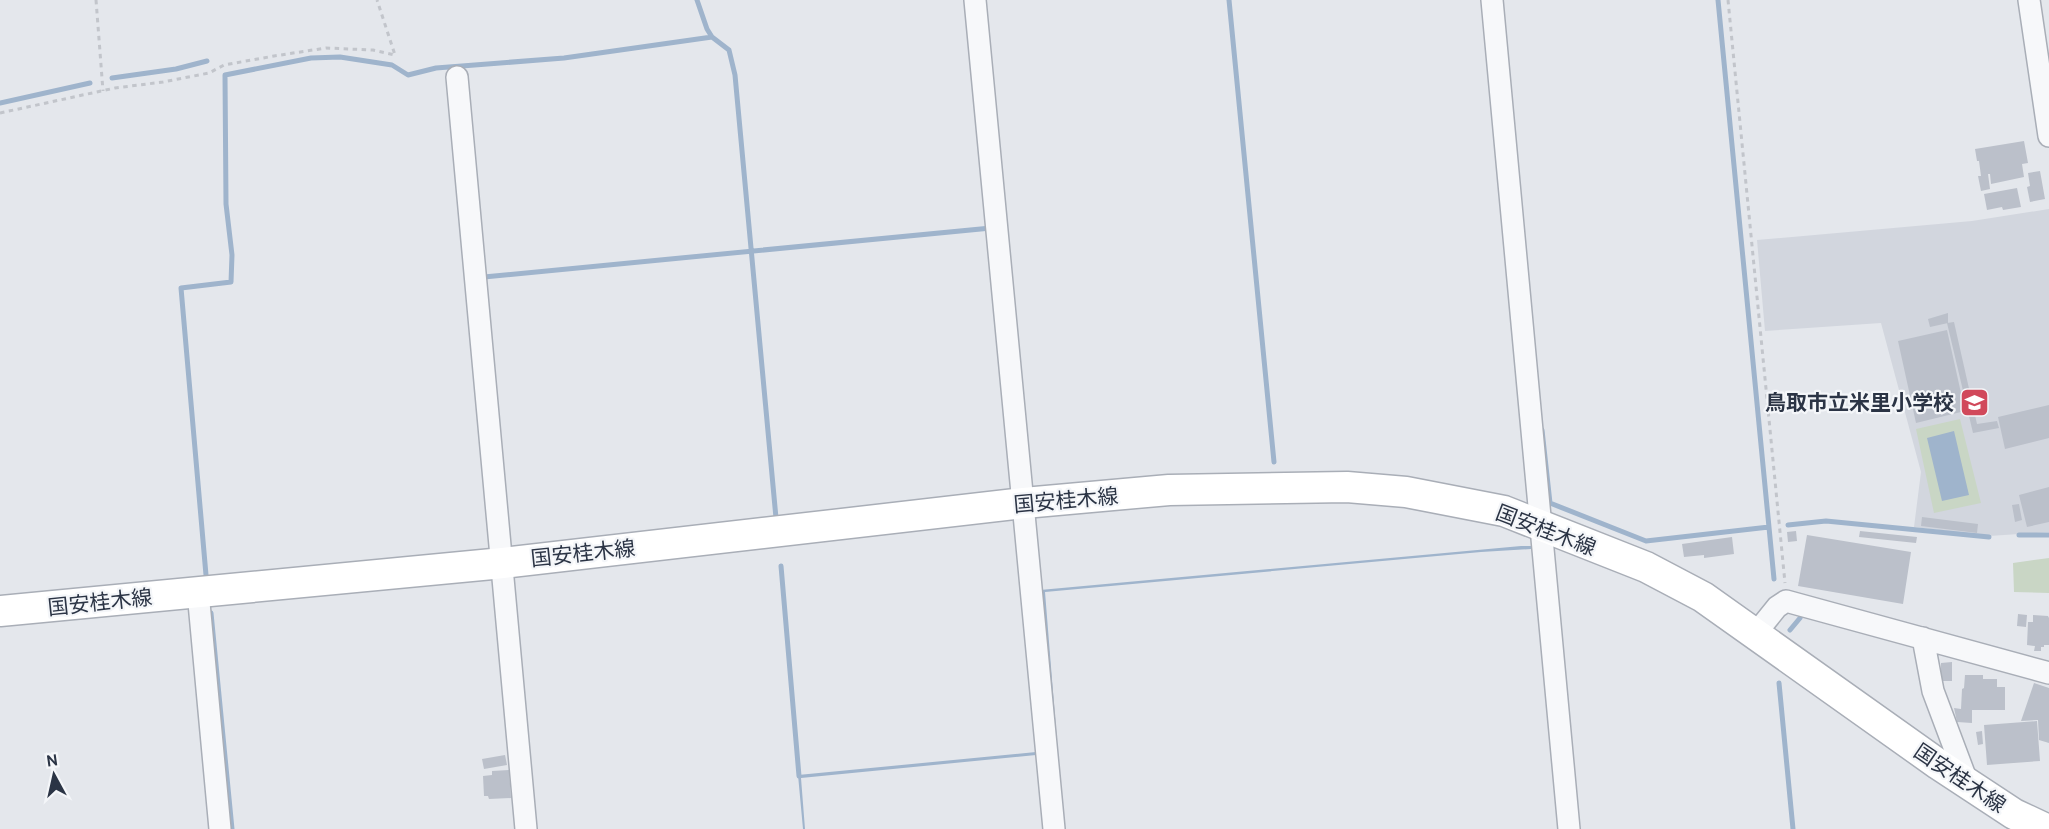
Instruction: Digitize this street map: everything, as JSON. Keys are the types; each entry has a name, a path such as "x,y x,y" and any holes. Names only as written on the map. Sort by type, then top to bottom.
{"main road":[{"name":"国安桂木線","path":"0,611 503,563 1024,503 1169,490 1347,487 1406,492 1504,511 1646,567 1703,597 1968,784 2014,814 2046,829"}],"street":[{"path":"975,0 1054,829"},
{"path":"1492,0 1569,829"},
{"path":"2029,0 2049,136"},
{"path":"457,77 526,829"},
{"path":"198,592 220,829"},
{"path":"1756,633 1777,607 1786,601 2049,673"},
{"path":"1923,639 1933,691 1968,784"}],"path":[{"path":"96,0 103,91"},
{"path":"0,113 103,91 209,73 224,65 326,48 373,50 395,55 377,0"},
{"path":"1728,0 1786,601"}],"shaded area":[{"name":"鳥取市立米里小学校","path":"2049,209 2049,532 1989,536 1914,527 1921,472 1881,323 1765,331 1757,240 1972,221"}],"green space":[{"path":"1960,419 1981,503 1934,513 1916,429"},
{"path":"2049,558 2049,593 2014,592 2013,563"}],"water":[{"path":"1954,431 1969,495 1942,501 1927,438"},
{"path":"1531,546 1531,549 1045,592 1058,754 1055,755 1040,590"},
{"path":"1036,752 1036,755 801,778 805,829 803,829 798,775"}],"building":[{"path":"2024,141 2028,163 2022,164 2024,177 1991,184 1990,174 1988,174 1990,189 1981,191 1978,176 1981,176 1979,161 1977,161 1975,149"},
{"path":"2040,171 2045,199 2030,202 2027,187 2030,186 2028,173"},
{"path":"2017,188 2021,207 1987,210 1984,194"},
{"path":"1948,313 1948,323 1930,327 1928,319"},
{"path":"1954,322 1977,424 1997,421 1999,428 1973,433 1947,323"},
{"path":"1947,330 1965,411 1916,423 1898,341"},
{"path":"2049,405 2049,438 2005,449 1998,417"},
{"path":"2049,487 2049,522 2027,527 2019,495"},
{"path":"2019,504 2022,520 2015,522 2012,505"},
{"path":"1922,517 1978,524 1977,533 1921,526"},
{"path":"1796,531 1797,541 1788,542 1787,532"},
{"path":"1860,531 1917,537 1916,543 1859,537"},
{"path":"1807,535 1911,552 1903,604 1798,586"},
{"path":"1732,537 1734,554 1704,558 1704,555 1684,557 1682,544"},
{"path":"2018,614 2027,615 2026,627 2017,626"},
{"path":"2033,615 2049,618 2049,645 2041,647 2041,651 2034,651 2035,646 2027,645 2028,622 2033,622"},
{"path":"1952,662 1952,681 1941,681 1941,663"},
{"path":"1965,675 1983,675 1983,679 1997,679 1997,687 2005,687 2005,710 1972,710 1972,723 1957,722 1954,708 1961,709"},
{"path":"2034,683 2049,688 2049,743 2039,740 2038,720 2021,721"},
{"path":"2037,721 2040,761 1987,765 1984,725"},
{"path":"1982,731 1983,744 1978,745 1976,732"},
{"path":"505,755 507,765 484,769 482,759"},
{"path":"509,770 511,798 489,799 488,796 484,796 483,776 492,775 492,771"}],"waterway":[{"path":"697,0 712,37 729,50 735,75 776,518"},
{"path":"1229,0 1274,462"},
{"path":"1718,0 1774,579"},
{"path":"206,575 181,288 231,282 232,255 226,204 225,75 311,58 340,57 392,65 408,75 436,68 564,58 712,37"},
{"path":"112,78 176,69 207,61"},
{"path":"0,103 90,83"},
{"path":"484,280 484,277 991,228"},
{"path":"1542,430 1550,503 1646,541 1769,527"},
{"path":"1788,525 1826,521 1989,537"},
{"path":"2019,535 2049,535"},
{"path":"781,566 799,776"},
{"path":"211,613 232,829"},
{"path":"1790,630 1800,618"},
{"path":"1779,683 1793,829"}],"place":[{"name":"鳥取市立米里小学校","path":"1975,402"}]}
